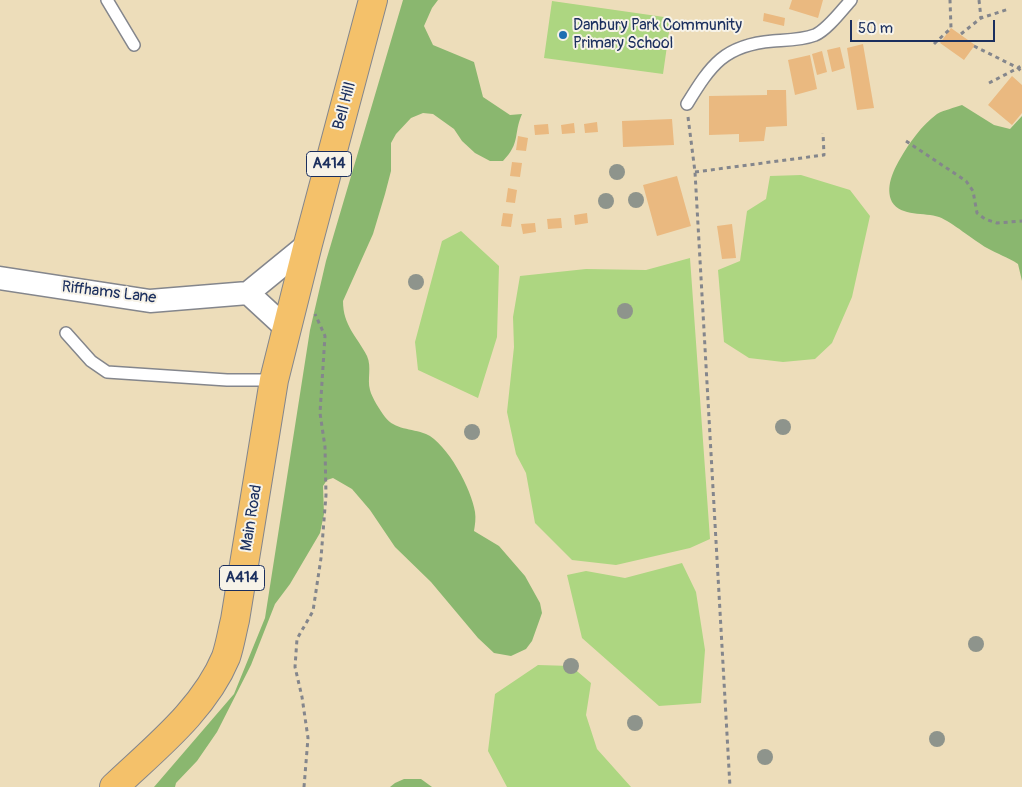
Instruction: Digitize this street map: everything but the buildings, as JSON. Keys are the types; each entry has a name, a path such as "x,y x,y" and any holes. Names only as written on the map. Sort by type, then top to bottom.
{"main road":[{"name":"Bell Hill","path":"286,328 373,0"},
{"name":"Main Road","path":"114,787 180,724 208,689 226,656 236,620 274,380 286,328"}],"street":[{"path":"286,328 248,293 308,244"},
{"name":"Riffhams Lane","path":"0,278 150,301 248,293"}],"lane":[{"path":"108,0 134,45"},
{"path":"687,104 705,75 723,56 754,42 798,39 816,35 830,23 850,0"},
{"path":"66,333 91,361 107,372 227,380 274,380"}],"path":[{"path":"934,44 951,28 950,0"},
{"path":"979,0 981,18"},
{"path":"961,34 981,18 1008,9"},
{"path":"974,46 1018,68 1022,72"},
{"path":"989,83 1022,65"},
{"path":"687,104 695,172 730,787"},
{"path":"695,172 824,155 823,133"},
{"path":"906,141 966,181 973,191 977,213 985,219 997,224 1022,221"},
{"path":"295,295 309,302 325,336 320,413 325,447 326,495 321,558 313,611 298,639 295,667 308,738 304,787"}],"green space":[{"path":"403,0 438,0 424,26 433,45 474,62 483,97 510,115 522,114 515,143 503,161 490,161 475,153 462,141 454,129 433,114 423,113 411,118 396,134 391,143 391,171 373,234 343,301 345,317 367,356 370,390 381,411 394,424 426,434 434,439 450,457 464,480 473,503 475,512 474,531 499,546 525,576 540,603 542,613 532,641 526,649 511,656 494,653 478,638 431,582 395,547 370,510 352,489 333,478 327,480 323,486 324,514 320,533 290,584 275,604 251,665 217,732 197,761 176,783 175,787 154,787 234,694 265,618 310,330 326,261"},
{"path":"552,1 671,18 663,74 544,58"},
{"path":"962,105 994,125 1010,129 1022,116 1022,281 1018,264 987,248 939,217 901,210 896,207 890,197 890,185 895,169 916,135 937,114"},
{"path":"801,175 850,190 870,216 852,297 832,343 815,359 783,362 749,358 724,342 718,270 740,261 747,211 766,199 770,176"},
{"path":"461,231 499,266 497,337 478,398 418,370 415,342 442,241"},
{"path":"690,258 710,539 690,548 616,565 572,560 535,523 526,473 516,454 507,412 514,347 513,317 520,276 586,269 646,270"},
{"path":"682,563 696,592 705,650 701,703 659,706 582,638 567,575 586,571 625,578"},
{"path":"538,665 571,666 591,683 586,715 597,749 631,787 507,787 488,751 495,694"},
{"path":"404,779 421,779 432,787 390,787"}],"place":[{"name":"Danbury Park Community Primary School","path":"563,35"}]}
